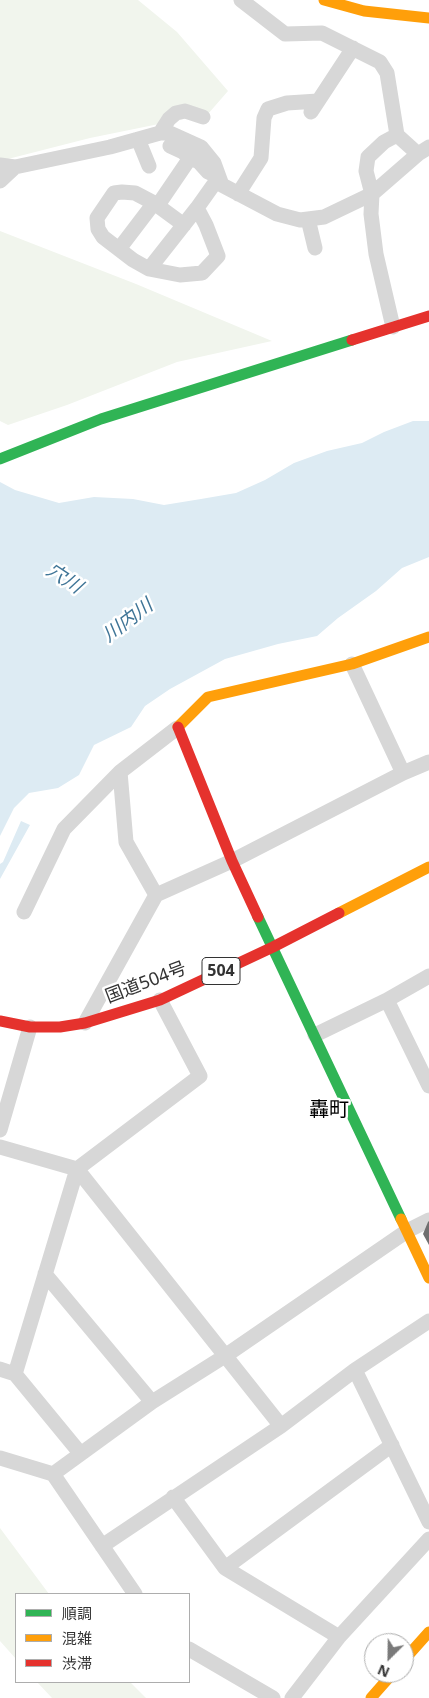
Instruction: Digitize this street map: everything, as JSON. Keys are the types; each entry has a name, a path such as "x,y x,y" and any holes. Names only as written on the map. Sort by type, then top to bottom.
{"main road":[{"path":"324,0 364,11 429,18"},
{"path":"0,459 101,419 429,316"},
{"path":"429,637 352,664 208,698 177,728 232,861 429,1278"},
{"name":"国道504号","path":"0,1021 30,1027 60,1027 85,1023 160,1000 273,947 429,868"},
{"path":"414,1649 429,1632"},
{"path":"371,1698 384,1683"}],"street":[{"path":"241,0 285,34"},
{"path":"246,16 271,32 285,34 322,33 380,62 387,73 397,135"},
{"path":"238,194 261,158 264,118 268,109 287,103 314,107 353,48"},
{"path":"160,133 176,112 185,110 204,116"},
{"path":"0,182 8,166 160,133 170,133 201,147 214,163 222,185 277,214 300,220 324,217 372,194 424,150 397,135"},
{"path":"394,327 376,254 371,214 372,194 366,171 368,157 384,142 397,135"},
{"path":"138,139 149,166"},
{"path":"170,146 184,152 190,158 199,162 208,172 219,177"},
{"path":"119,249 190,158"},
{"path":"149,269 219,177"},
{"path":"184,225 156,204 135,193 114,193 97,218 98,229 103,238 133,260 149,269 180,275 202,272 218,256 197,208"},
{"path":"308,218 315,248"},
{"path":"352,664 403,773"},
{"path":"24,912 64,829 120,772 177,728"},
{"path":"85,1023 156,895 232,861 403,773 429,762"},
{"path":"120,772 126,842 156,895"},
{"path":"315,1035 387,1000 429,976"},
{"path":"16,1374 77,1169 200,1076 160,1000"},
{"path":"387,1000 429,1086"},
{"path":"0,1130 30,1027"},
{"path":"0,1147 77,1169 280,1426"},
{"path":"53,1474 152,1402 225,1356 407,1231 429,1220"},
{"path":"46,1274 152,1402"},
{"path":"102,1546 280,1426 355,1370 429,1321"},
{"path":"0,1370 16,1374 80,1453"},
{"path":"355,1370 429,1522"},
{"path":"225,1568 392,1445"},
{"path":"0,1458 53,1474 134,1593"},
{"path":"173,1497 225,1568 339,1637"},
{"path":"292,1698 339,1637 429,1538"},
{"path":"190,1650 273,1698"}],"shaded area":[{"path":"0,0 138,0 177,32 228,91 208,114 90,138 0,161"},
{"path":"0,231 136,284 272,341 177,362 67,405 8,425 0,421"},
{"path":"0,1528 48,1593 15,1593 15,1658 0,1641"},
{"path":"38,1683 131,1683 146,1698 52,1698"}],"water":[{"path":"413,421 429,421 429,557 402,568 376,591 338,618 317,636 278,644 225,659 170,689 145,706 131,727 94,745 79,775 58,788 29,793 14,808 0,836 0,482 15,490 59,503 94,497 133,499 164,505 236,493 265,480 294,463 327,451 362,443"},
{"path":"21,821 30,825 0,879 0,864 3,862"}],"traffic: fast":[{"path":"0,459 101,419 352,340"},
{"path":"258,917 401,1219"}],"traffic: slow":[{"path":"324,0 364,11 429,18"},
{"path":"178,727 208,697 352,664 429,637"},
{"path":"339,913 429,867"},
{"path":"401,1219 429,1278"},
{"path":"414,1649 429,1632"},
{"path":"371,1698 384,1683"}],"traffic: jam":[{"path":"352,340 429,316"},
{"path":"178,727 232,861 258,917"},
{"path":"0,1021 30,1027 60,1027 85,1023 160,1000 273,947 339,913"}],"district":[{"name":"轟町","path":"329,1110"}],"water label":[{"name":"穴川","path":"64,579"},
{"name":"川内川","path":"128,621"}]}
